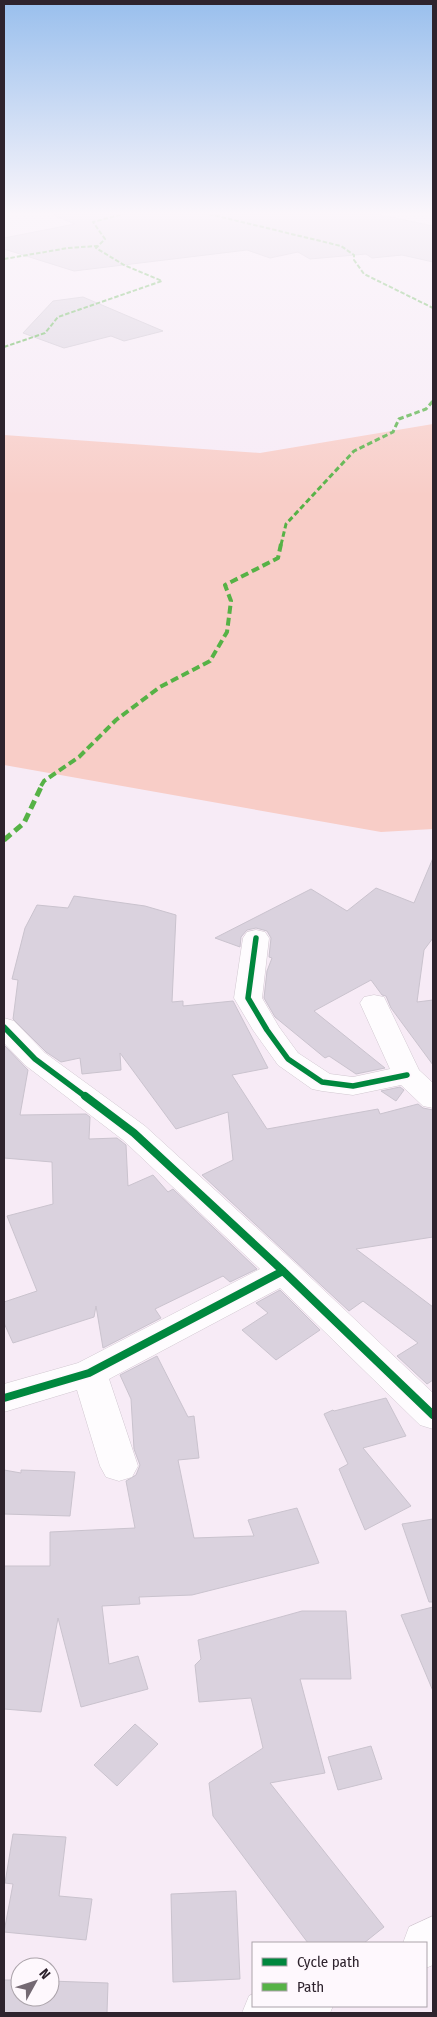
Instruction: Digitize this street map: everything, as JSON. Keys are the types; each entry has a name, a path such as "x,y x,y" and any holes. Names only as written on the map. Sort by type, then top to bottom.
{"street":[{"path":"256,938 248,998 267,1030 288,1058 322,1082 353,1086 407,1075"},
{"path":"374,1003 407,1075 433,1099"},
{"path":"4,1028 36,1059 134,1132 433,1415"},
{"path":"4,1398 88,1373 282,1271"},
{"path":"88,1373 120,1466"},
{"path":"266,2013 303,2007"}],"shaded area":[{"path":"433,424 433,829 381,832 4,765 4,435 260,453"}],"building":[{"path":"46,308 109,308 163,331 124,341 111,336 64,348 23,333"},
{"path":"433,858 433,938 424,950 417,1002 433,1000 433,1065 391,1008 386,996 382,995 371,980 314,1011 385,1068 356,1074 329,1056 325,1058 275,1017 264,998 267,971 272,958 269,957 271,938 267,931 256,928 247,930 241,937 240,947 215,938 311,889 347,911 376,888 414,903"},
{"path":"74,896 145,906 176,915 172,1002 183,1001 183,1006 233,1001 268,1068 232,1075 267,1129 378,1109 380,1114 418,1104 423,1108 433,1110 433,1237 356,1249 433,1307 433,1380 427,1384 397,1356 418,1343 363,1301 349,1311 202,1175 233,1160 228,1112 176,1129 120,1053 121,1070 82,1074 80,1058 61,1062 46,1052 13,1019 18,980 12,979 25,928 37,905 68,908"},
{"path":"4,1045 28,1070 20,1115 86,1114 90,1117 89,1139 117,1138 126,1145 128,1186 153,1175 168,1192 173,1189 257,1269 230,1282 223,1276 155,1309 161,1318 103,1348 96,1306 94,1317 13,1343 4,1323 4,1302 37,1291 7,1216 53,1204 52,1162 4,1158"},
{"path":"400,1087 404,1090 396,1101 381,1091"},
{"path":"280,1290 320,1330 276,1360 242,1330 268,1313 256,1303"},
{"path":"157,1356 188,1417 194,1416 199,1458 178,1460 194,1538 254,1536 248,1520 297,1508 319,1563 192,1595 139,1597 140,1604 102,1606 109,1664 138,1656 148,1689 81,1707 58,1618 41,1712 4,1709 4,1566 50,1566 50,1532 135,1528 126,1481 136,1475 140,1465 134,1449 131,1399 120,1375"},
{"path":"386,1398 406,1436 363,1448 411,1506 365,1530 339,1469 348,1464 324,1414 333,1410"},
{"path":"4,1470 21,1473 21,1470 75,1472 70,1516 4,1514"},
{"path":"433,1519 433,1602 429,1602 402,1524"},
{"path":"433,1607 433,1691 401,1615"},
{"path":"302,1611 346,1611 351,1679 300,1679 325,1773 270,1783 384,1927 365,1942 307,1942 213,1816 209,1783 263,1748 251,1698 199,1702 195,1665 201,1659 198,1640"},
{"path":"135,1724 158,1744 117,1786 94,1765"},
{"path":"371,1746 382,1779 338,1790 328,1757"},
{"path":"13,1834 66,1837 59,1896 92,1899 86,1940 4,1932 13,1884 5,1883"},
{"path":"236,1891 240,1979 173,1982 171,1894"},
{"path":"4,1980 10,1980 10,2007 60,2007 60,1981 108,1983 107,2013 4,2013"}],"marked path":[{"path":"4,347 45,333 58,317 84,308"},
{"path":"4,840 24,823 44,781 79,757 116,720 160,687 210,661 227,632 231,601 225,585 278,558 286,524 354,451 393,432 399,419 426,409 433,401"}],"cycle path":[{"path":"256,938 248,998 267,1030 288,1059 322,1082 353,1086 407,1075"},
{"path":"4,1027 35,1059 134,1133 283,1271 433,1415"},
{"path":"4,1398 89,1373 283,1271"}]}
